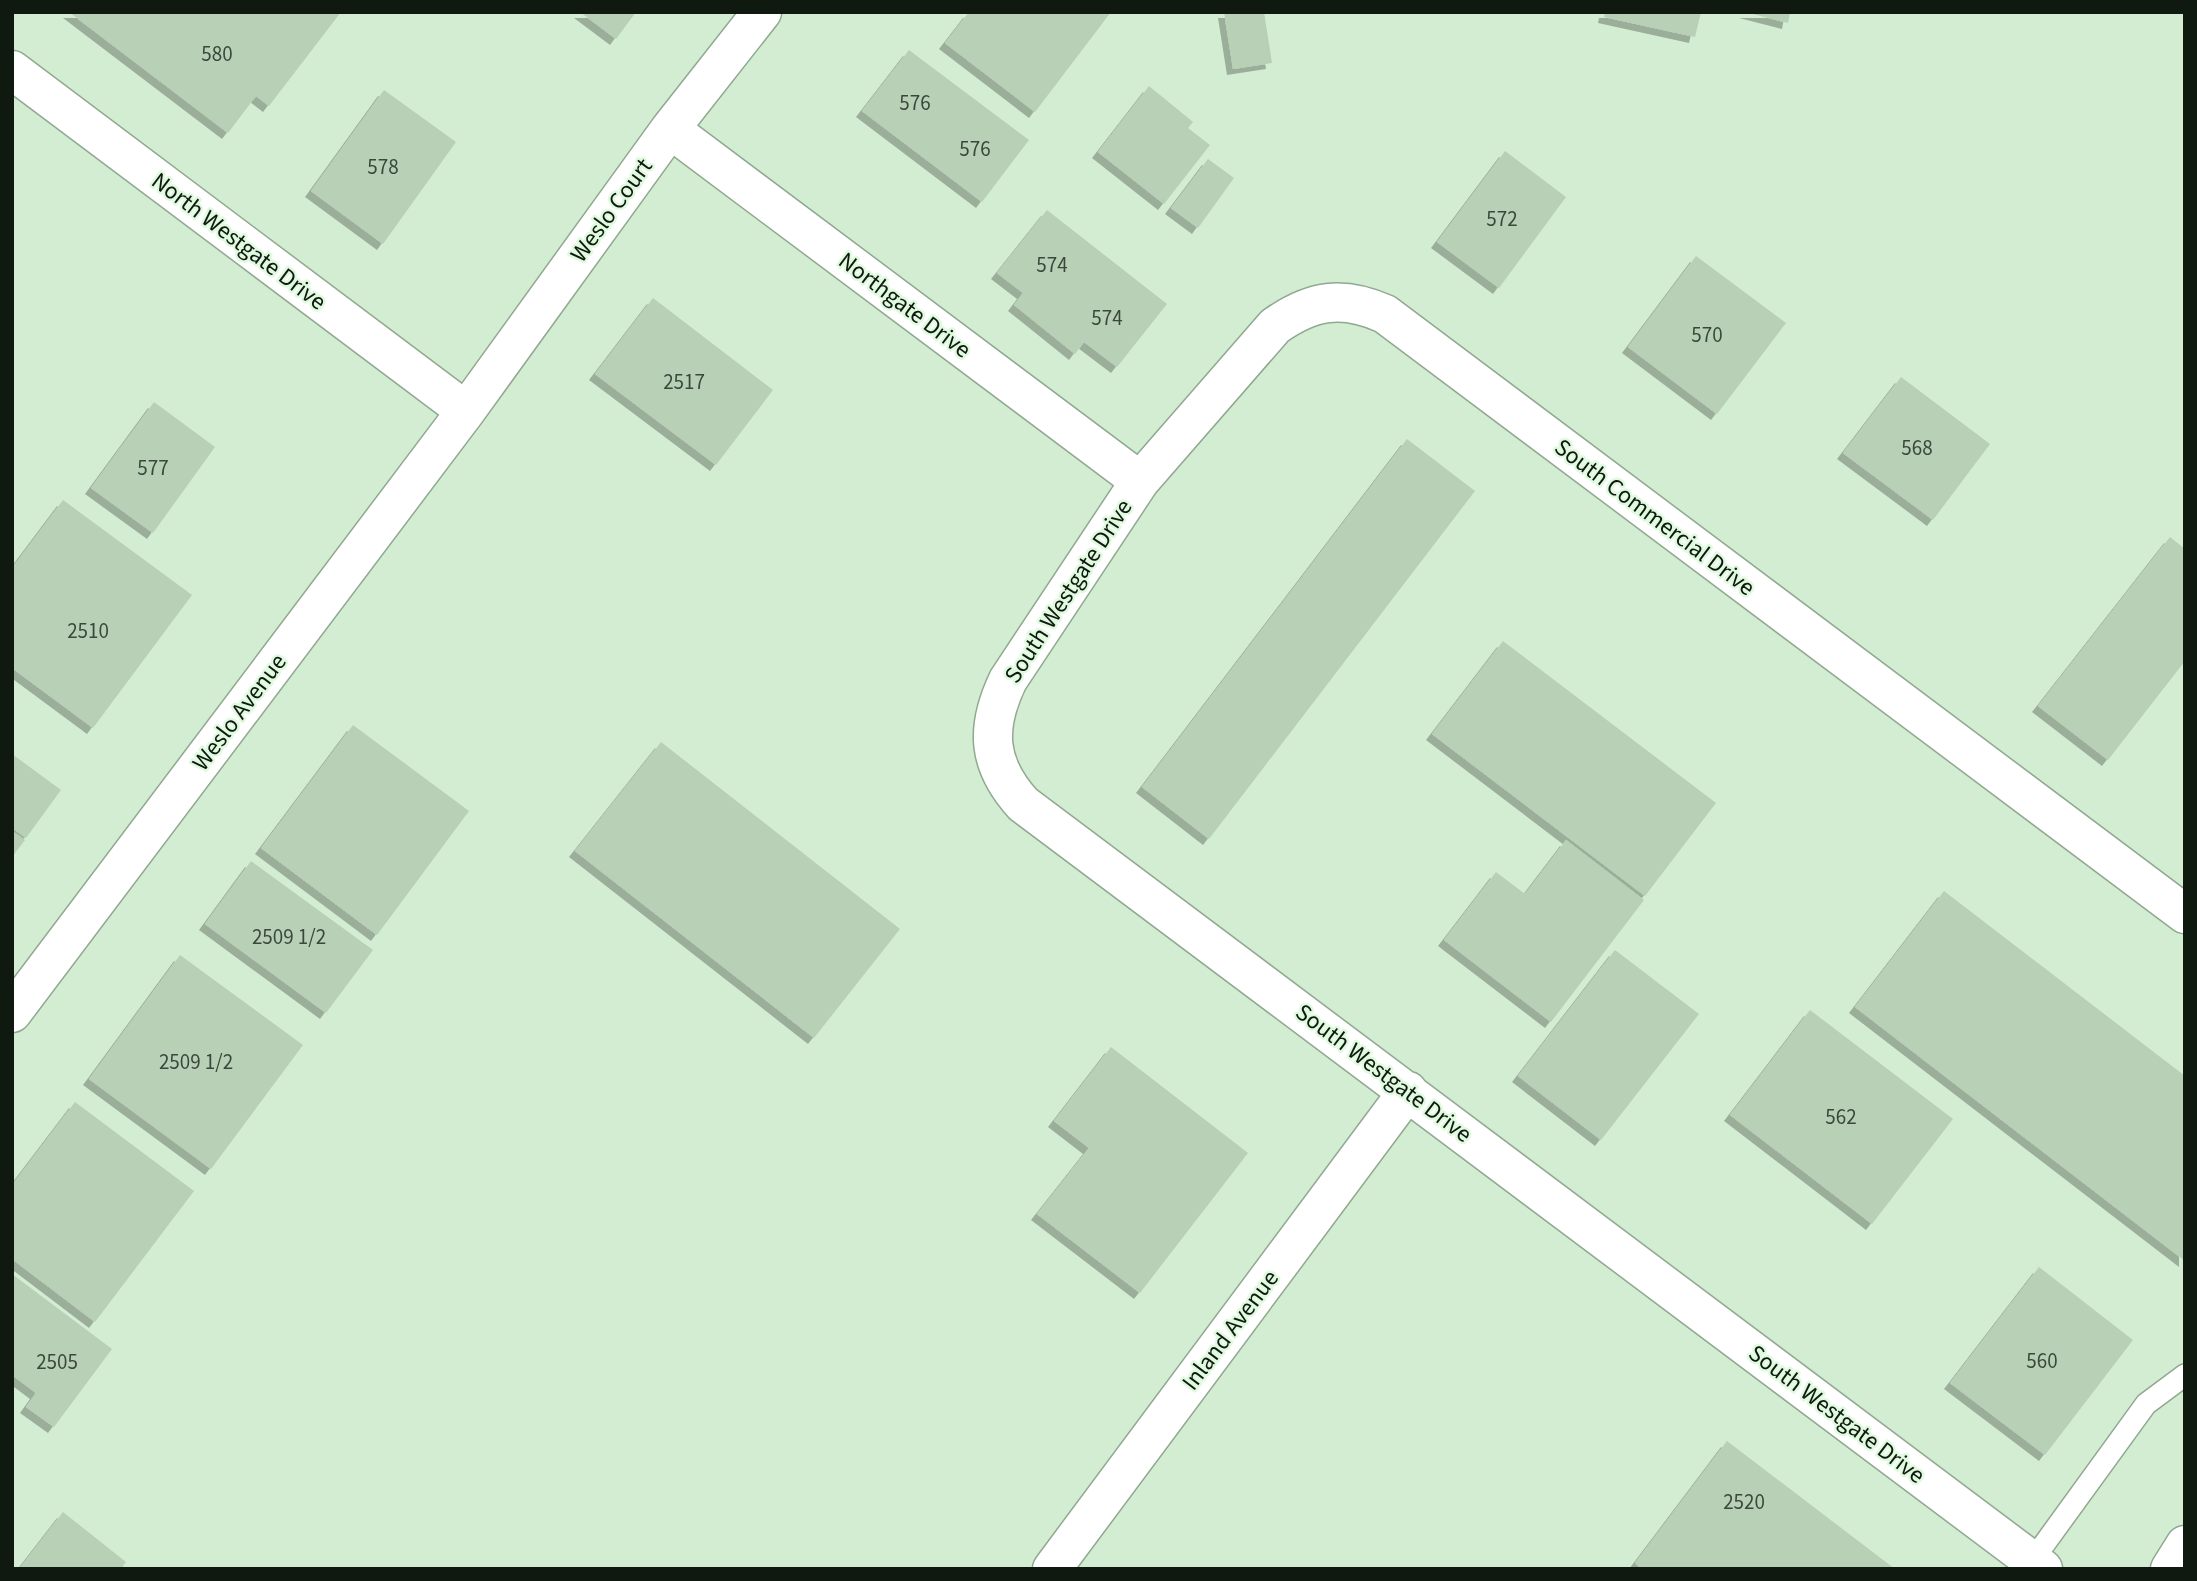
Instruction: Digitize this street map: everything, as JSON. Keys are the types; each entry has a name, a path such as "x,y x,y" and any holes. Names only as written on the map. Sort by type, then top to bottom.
{"street":[{"name":"Weslo Court","path":"466,411 670,129 762,12"},
{"name":"North Westgate Drive","path":"12,70 466,411"},
{"name":"Northgate Drive","path":"670,129 1140,481"},
{"name":"South Commercial Drive","path":"1140,481 1275,326 1310,306 1348,302 1367,306 1385,314 2185,914"},
{"name":"Weslo Avenue","path":"12,1013 466,411"},
{"name":"South Westgate Drive","path":"1140,481 1008,680 998,702 993,726 993,750 999,770 1009,788 1023,804 2038,1565"},
{"name":"Inland Avenue","path":"1052,1569 1408,1091"},
{"path":"2170,1569 2185,1545"}],"lane":[{"path":"2038,1565 2146,1404 2185,1376"}],"building":[{"path":"69,12 341,12 269,106 256,96 228,133"},
{"path":"580,12 636,12 616,39"},
{"path":"969,12 1111,12 1035,112 945,43"},
{"path":"1224,12 1264,12 1272,63 1233,69"},
{"path":"1605,12 1701,12 1695,37 1604,17"},
{"path":"1745,12 1790,12 1788,23"},
{"path":"909,50 1029,140 982,202 862,111"},
{"path":"1149,86 1193,122 1188,128 1210,145 1164,204 1098,152"},
{"path":"384,90 456,142 383,244 311,191"},
{"path":"1505,151 1566,197 1499,288 1437,242"},
{"path":"1208,159 1234,178 1198,228 1171,208"},
{"path":"1047,210 1167,304 1117,367 1084,342 1075,354 1014,305 1023,293 997,273"},
{"path":"1696,256 1786,323 1717,414 1628,347"},
{"path":"653,298 773,390 716,465 595,374"},
{"path":"1901,377 1990,444 1933,520 1843,453"},
{"path":"154,402 215,447 153,533 91,488"},
{"path":"1407,439 1475,491 1209,839 1142,787"},
{"path":"63,500 192,595 93,728 12,668 12,568"},
{"path":"2170,537 2185,549 2185,661 2108,760 2038,706"},
{"path":"1503,641 1716,803 1645,896 1432,734"},
{"path":"353,725 469,811 377,935 261,848"},
{"path":"661,742 900,929 814,1038 575,851"},
{"path":"12,754 61,790 26,838 12,828"},
{"path":"12,831 25,840 12,857"},
{"path":"1566,840 1644,900 1551,1022 1444,940 1496,872 1525,894"},
{"path":"251,861 373,950 326,1013 205,924"},
{"path":"1944,891 2185,1076 2185,1261 1855,1007"},
{"path":"1615,950 1699,1014 1601,1140 1518,1076"},
{"path":"180,955 303,1045 211,1169 89,1079"},
{"path":"1810,1010 1953,1119 1872,1224 1730,1115"},
{"path":"1111,1047 1248,1153 1140,1293 1037,1214 1089,1148 1054,1121"},
{"path":"75,1102 194,1191 95,1322 12,1259 12,1185"},
{"path":"2039,1267 2133,1340 2045,1455 1950,1383"},
{"path":"12,1274 112,1349 54,1427 26,1407 36,1393 12,1375"},
{"path":"1727,1441 1895,1569 1642,1569 1635,1563"},
{"path":"63,1512 126,1562 121,1569 19,1569"}]}
